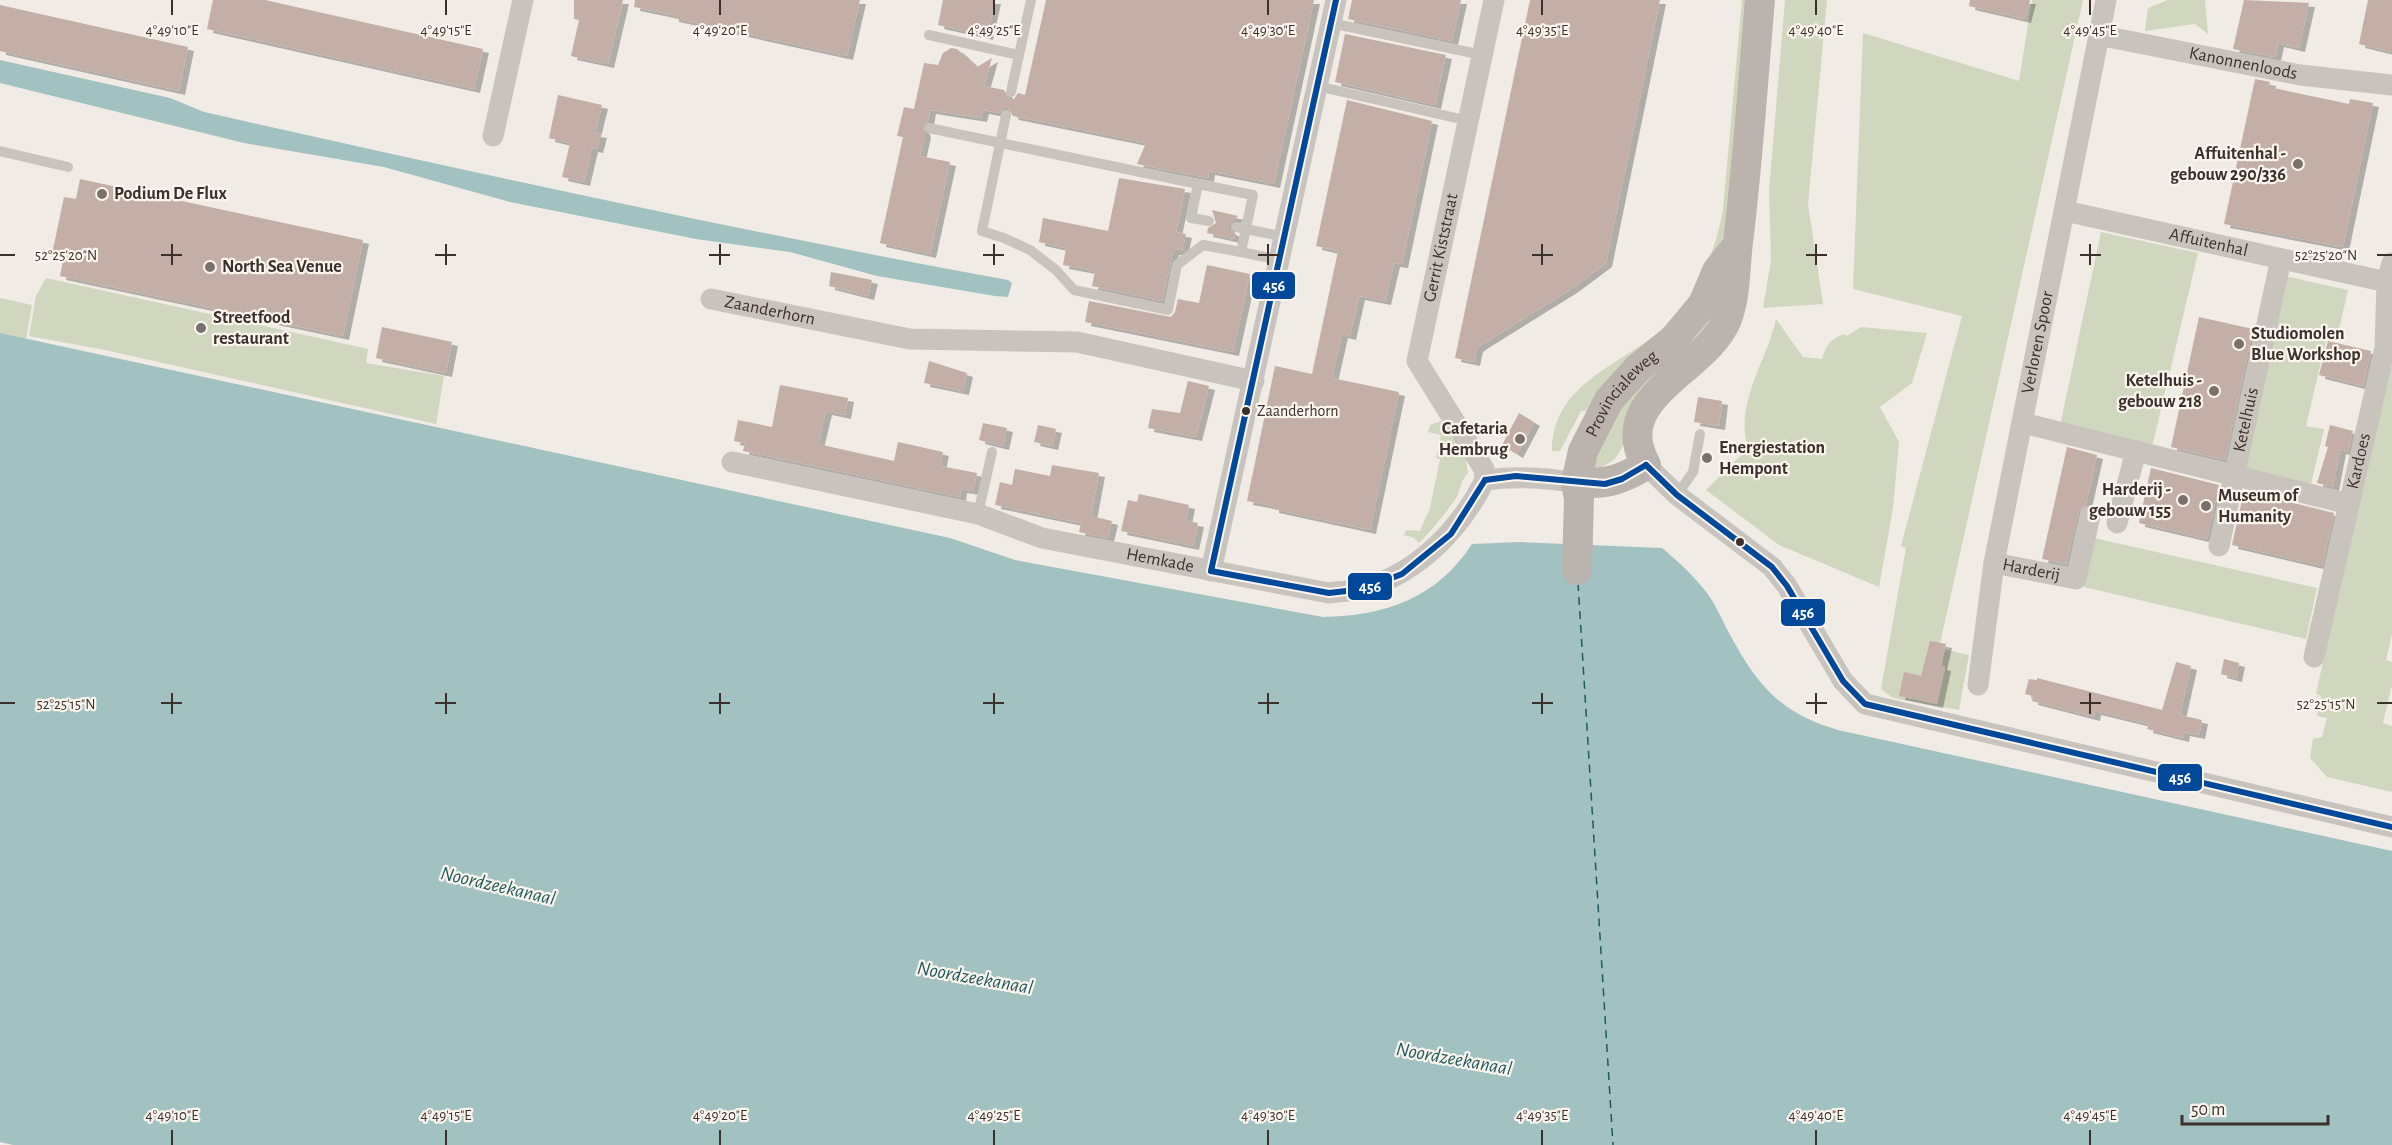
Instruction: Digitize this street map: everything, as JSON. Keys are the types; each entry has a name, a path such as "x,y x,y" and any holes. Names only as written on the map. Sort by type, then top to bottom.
{"main road":[{"name":"Provincialeweg","path":"1646,465 1639,453 1638,440 1642,414 1656,391 1698,358 1716,337 1727,318 1737,246 1760,0"},
{"name":"Provincialeweg","path":"1577,570 1579,498 1576,483 1582,451 1609,400 1637,369 1680,331 1703,304 1717,272 1737,246"},
{"path":"1576,483 1605,484 1622,479 1646,465"}],"street":[{"path":"493,136 523,0"},
{"path":"1211,571 1336,0"},
{"name":"Gerrit Kiststraat","path":"1485,480 1484,469 1417,361 1494,0"},
{"name":"Verloren Spoor","path":"1978,685 1994,563 2106,0"},
{"name":"Kanonnenloods","path":"2098,35 2300,75 2392,85"},
{"name":"Affuitenhal","path":"2064,211 2281,259 2390,272"},
{"name":"Ketelhuis","path":"2219,546 2281,259"},
{"name":"Kardoes","path":"2314,657 2349,504 2389,349 2390,272"},
{"name":"Zaanderhorn","path":"711,299 910,339 1077,342 1254,381"},
{"path":"2023,423 2349,504"},
{"path":"2117,523 2136,451"},
{"name":"Hemkade","path":"732,462 978,514 1042,538 1329,593 1364,589 1401,574 1451,534 1485,480"},
{"path":"1646,465 1677,495 1772,567 1787,586 1844,681 1865,704 2392,827"},
{"path":"1485,480 1516,476 1543,477 1576,483"},
{"name":"Harderij","path":"1994,563 2076,579 2090,516"}],"lane":[{"path":"1011,92 1031,0"},
{"path":"1331,23 1482,56"},
{"path":"929,35 1019,55"},
{"path":"1317,86 1469,121"},
{"path":"1006,115 982,231 1030,250 1056,270 1074,290 1168,310 1177,265 1203,245 1280,260"},
{"path":"929,128 1253,195 1241,228 1241,252"},
{"path":"0,151 68,167"},
{"path":"1198,184 1191,218 1209,221"},
{"path":"1241,228 1285,237"},
{"path":"1677,495 1693,472 1700,435"},
{"path":"978,514 992,452"}],"green space":[{"path":"1742,0 1750,0 1731,214 1712,269 1697,295 1588,411 1581,411 1560,451 1552,451 1555,429 1562,411 1573,395 1603,370 1638,348 1668,324 1691,295 1708,262 1723,209"},
{"path":"1785,0 1827,0 1808,204 1823,304 1763,308 1771,260 1769,191"},
{"path":"2032,0 2083,0 1939,648 1969,655 1959,710 1893,698 1881,689 1906,548 1901,546 1962,316 1853,289 1863,33 2019,81"},
{"path":"2168,0 2205,0 2208,34 2195,24 2145,31 2148,8"},
{"path":"2101,232 2198,253 2152,447 2060,426"},
{"path":"2285,276 2348,290 2338,334 2328,332 2306,426 2324,429 2308,497 2239,482"},
{"path":"46,278 368,349 366,363 444,376 436,424 105,350 29,336 36,296"},
{"path":"0,298 32,305 26,339 0,333"},
{"path":"1719,309 1615,459 1598,470 1590,469 1622,400"},
{"path":"1776,319 1803,357 1822,359 1832,341 1844,334 1847,336 1861,327 1927,333 1912,383 1880,407 1899,442 1893,508 1879,587 1779,545 1706,490 1748,448 1745,415 1748,399"},
{"path":"2392,367 2392,634 2386,660 2392,662 2392,685 2383,723 2392,726 2392,792 2327,777 2310,758 2313,739 2322,737 2327,718 2317,716 2321,696 2316,694 2387,370"},
{"path":"1441,421 1466,460 1468,473 1456,498 1419,543 1414,538 1404,535 1406,530 1420,531 1430,508 1440,459 1436,458 1441,435 1428,432 1430,425"},
{"path":"2094,538 2317,588 2306,639 2084,587"}],"water":[{"path":"0,60 170,98 204,112 404,157 706,221 1008,280 1012,283 1008,297 995,296 877,276 790,252 696,239 510,202 384,167 244,143 0,83"},
{"name":"Noordzeekanaal","path":"0,333 950,538 1015,560 1323,617 1368,613 1408,600 1426,591 1443,578 1472,544 1520,542 1662,548 1686,569 1707,593 1739,651 1760,682 1785,706 1818,723 1838,730 2392,851 2392,1145 13,1145 0,1142"}],"building":[{"path":"213,0 265,0 483,49 474,89 207,29"},
{"path":"574,0 623,0 608,64 571,56 579,20 574,19"},
{"path":"635,0 860,0 847,56 673,18 673,15 634,7"},
{"path":"943,0 995,0 987,36 938,25"},
{"path":"1046,0 1314,0 1274,184 1209,171 1208,178 1137,164 1146,143 1013,116 1008,108 1003,108 999,113 983,110 981,118 930,110 928,121 922,126 925,134 920,156 950,162 930,254 880,243 903,137 897,136 904,107 914,109 924,63 938,65 943,53 951,48 957,49 977,67 992,58 984,86 1004,90 1009,99 1014,99 1018,93 1025,95"},
{"path":"1352,0 1461,0 1452,41 1348,19"},
{"path":"1530,0 1660,0 1606,263 1571,289 1477,348 1474,362 1455,358"},
{"path":"1970,0 2030,0 2025,19 1969,6"},
{"path":"2244,0 2309,3 2299,48 2278,43 2275,57 2233,49"},
{"path":"2368,0 2392,0 2392,52 2359,44"},
{"path":"0,5 188,47 179,91 0,51"},
{"path":"1345,34 1446,55 1435,105 1335,82"},
{"name":"Affuitenhal - gebouw 290/336","path":"2255,79 2270,82 2269,87 2349,104 2350,99 2373,103 2343,247 2224,224"},
{"path":"558,95 602,105 595,133 601,134 597,149 592,148 584,182 562,177 570,143 549,138"},
{"path":"1347,100 1432,121 1402,264 1394,263 1385,301 1359,296 1350,336 1342,334 1332,378 1399,392 1370,530 1273,509 1273,506 1247,501 1275,366 1312,374 1338,251 1316,246"},
{"path":"1119,178 1185,189 1176,232 1186,234 1182,251 1173,251 1162,301 1092,286 1095,271 1063,265 1066,248 1039,242 1043,218 1108,231"},
{"name":"North Sea Venue","path":"80,179 363,240 343,336 60,276 64,257 52,254 64,197 76,199"},
{"path":"1212,210 1238,216 1229,225 1229,230 1235,234 1234,239 1207,233 1208,228 1216,223"},
{"path":"1207,265 1250,274 1233,352 1085,322 1089,301 1171,317 1175,312 1178,299 1199,303"},
{"path":"831,272 872,280 868,296 829,286"},
{"name":"Ketelhuis - gebouw 218","path":"2199,317 2253,329 2225,460 2171,447"},
{"path":"382,327 452,342 446,373 376,358"},
{"path":"2328,341 2371,351 2363,386 2319,375"},
{"path":"929,361 967,373 963,391 924,383"},
{"path":"1188,381 1209,386 1196,437 1148,428 1152,409 1180,413"},
{"path":"780,385 848,398 845,415 826,411 818,444 894,461 898,442 943,452 940,466 977,473 973,491 961,489 960,497 743,451 745,443 734,441 738,420 772,427"},
{"path":"1698,397 1722,401 1719,426 1694,422"},
{"path":"1519,413 1534,422 1517,454 1502,445"},
{"path":"983,423 1007,428 1003,446 979,440"},
{"path":"1038,425 1056,429 1052,446 1034,442"},
{"path":"2330,425 2353,431 2348,452 2340,450 2333,487 2317,483 2328,447 2325,446"},
{"path":"2067,447 2097,455 2086,504 2078,513 2066,564 2042,559"},
{"path":"1052,465 1099,473 1091,516 1112,521 1108,538 1079,532 1081,523 995,505 1000,482 1012,485 1015,469 1050,476"},
{"name":"Harderij - gebouw 155","path":"2151,468 2219,485 2207,539 2139,523"},
{"path":"2244,491 2334,513 2322,566 2232,545"},
{"path":"1139,494 1189,505 1186,521 1198,523 1193,546 1121,531 1128,500 1137,502"},
{"path":"1930,641 1946,644 1941,666 1945,667 1937,704 1899,696 1904,672 1921,676"},
{"path":"2224,659 2239,663 2236,678 2221,674"},
{"path":"2176,662 2191,666 2180,715 2202,720 2199,735 2184,732 2183,738 2147,729 2149,724 2095,711 2094,717 2032,701 2033,696 2025,694 2029,679 2037,680 2037,678 2162,710"}],"ferry route":[{"path":"1578,583 1613,1145"}],"transit line":[{"name":"456","path":"1211,571 1336,0"},
{"name":"456","path":"1646,465 1677,495 1772,567 1787,586 1843,681 1865,704 2392,827"},
{"name":"456","path":"1485,480 1516,476 1605,484 1622,479 1646,465"},
{"name":"456","path":"1211,571 1329,593 1364,589 1402,574 1451,534 1485,480"}],"place":[{"name":"Affuitenhal - gebouw 290/336","path":"2298,164"},
{"name":"Podium De Flux","path":"102,194"},
{"name":"North Sea Venue","path":"210,267"},
{"name":"Streetfood restaurant","path":"201,328"},
{"name":"Studiomolen Blue Workshop","path":"2239,344"},
{"name":"Ketelhuis - gebouw 218","path":"2214,391"},
{"name":"Zaanderhorn","path":"1246,411"},
{"name":"Cafetaria Hembrug","path":"1520,439"},
{"name":"Energiestation Hempont","path":"1707,458"},
{"name":"Harderij - gebouw 155","path":"2183,500"},
{"name":"Museum of Humanity","path":"2206,506"}]}
